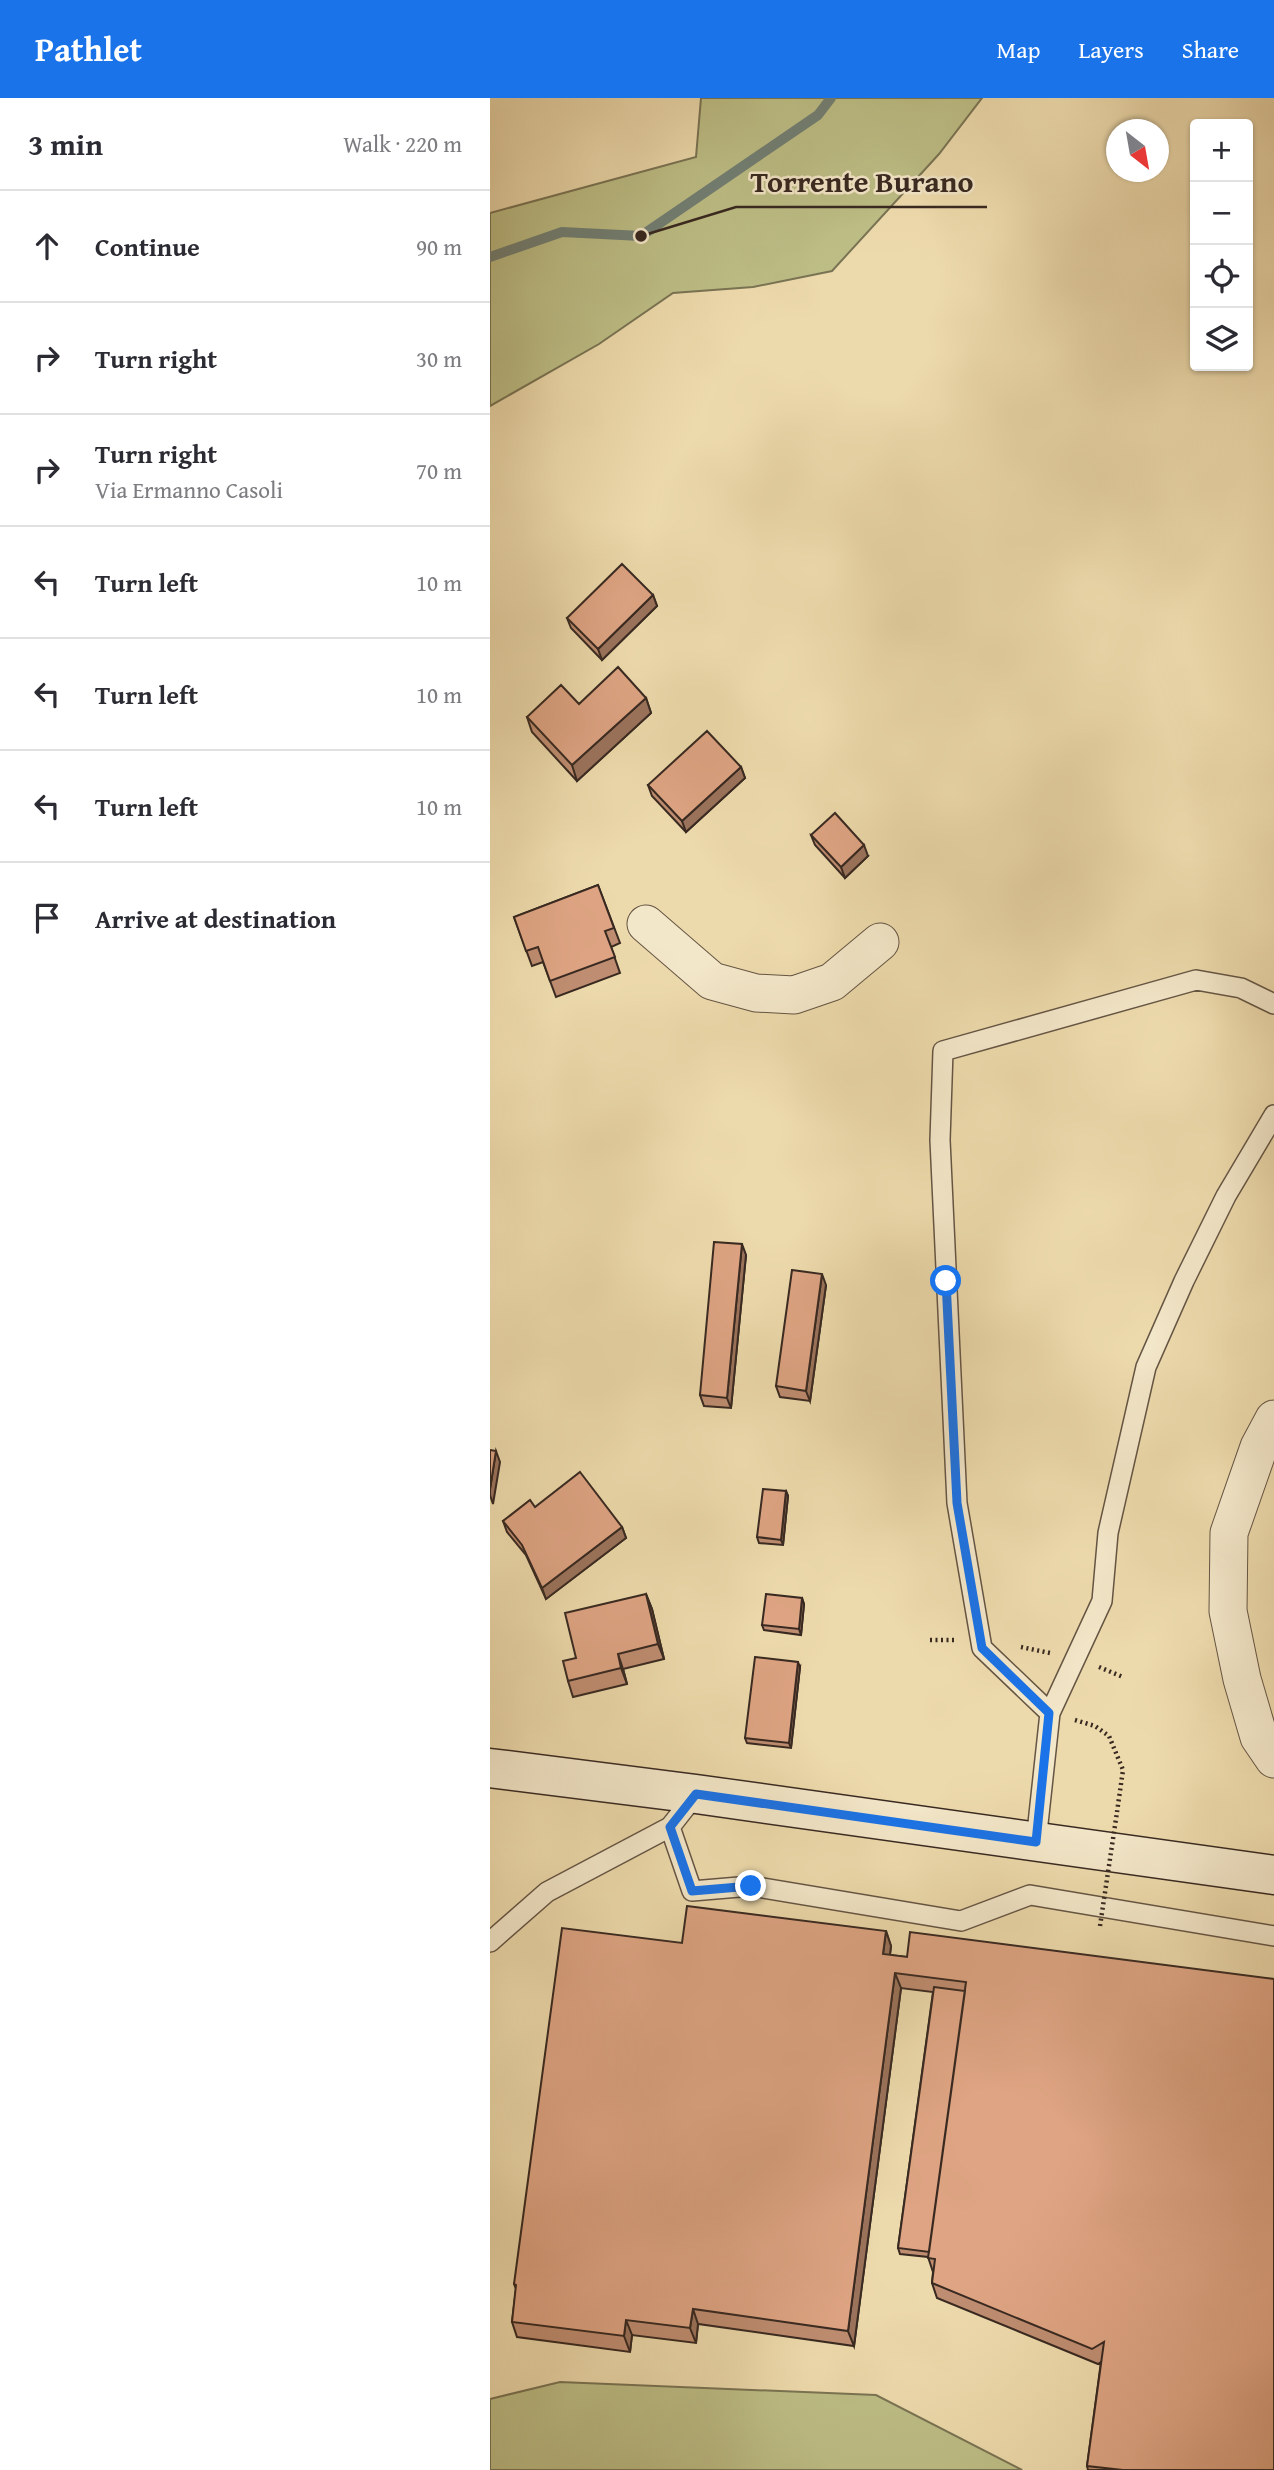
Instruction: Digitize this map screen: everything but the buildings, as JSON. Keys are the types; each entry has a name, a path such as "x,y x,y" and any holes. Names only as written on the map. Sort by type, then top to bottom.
{"main road":[{"path":"490,1768 1274,1875"}],"street":[{"path":"646,924 712,981 757,993 794,995 832,982 880,942"},
{"path":"1274,1419 1259,1447 1229,1533 1228,1611 1242,1679 1259,1737 1274,1759"}],"lane":[{"path":"1049,1713 982,1648 957,1503 940,1152 943,1051 1196,980 1241,988 1274,1004"},
{"path":"1036,1842 1049,1713 1102,1601 1108,1533 1146,1367 1226,1195 1274,1115"},
{"path":"490,1942 547,1892 670,1827 696,1794"},
{"path":"670,1827 692,1891 751,1886 961,1921 1030,1895 1274,1936"}],"path":[{"path":"1049,1713 1095,1726 1109,1736 1123,1770 1100,1926"}],"green space":[{"path":"701,98 982,98 939,154 832,271 753,287 673,293 599,344 490,406 490,213 696,157"},
{"path":"560,2382 876,2395 1022,2470 490,2470 490,2399"}],"waterway":[{"path":"490,257 562,232 641,236 818,115 831,98"}],"place":[{"name":"Torrente Burano","path":"641,236"}],"route":[{"path":"751,1886 692,1891 670,1827 696,1794 1036,1842 1049,1713 982,1648 957,1503 946,1281"}]}
